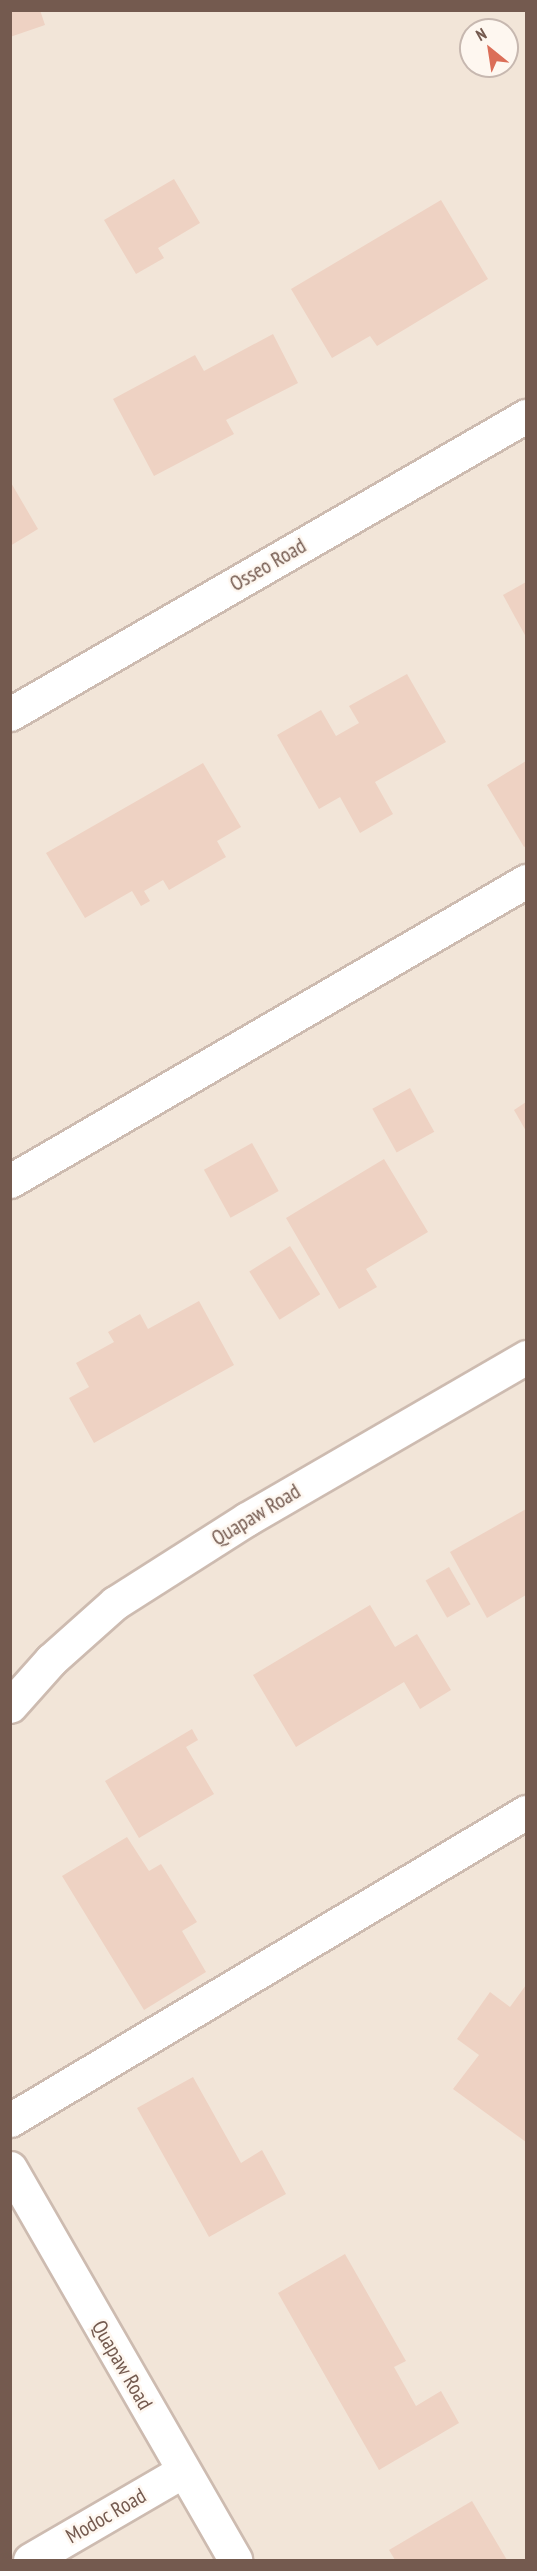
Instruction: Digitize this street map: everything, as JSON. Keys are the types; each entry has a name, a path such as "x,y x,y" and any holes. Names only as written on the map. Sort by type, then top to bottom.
{"street":[{"name":"Osseo Road","path":"10,714 526,416"},
{"path":"10,1181 526,881"},
{"name":"Quapaw Road","path":"10,1706 51,1660 115,1603 247,1519 526,1357"},
{"path":"10,2120 526,1812"},
{"name":"Quapaw Road","path":"10,2168 235,2560"},
{"name":"Modoc Road","path":"30,2560 183,2471"}],"shaded area":[{"path":"11,11 526,11 526,2560 11,2560"}],"building":[{"path":"10,10 40,10 45,25 10,37"},
{"path":"174,179 200,223 158,248 164,258 136,274 104,220"},
{"path":"441,200 488,279 377,346 370,336 332,358 291,289"},
{"path":"273,334 298,383 226,420 234,434 154,476 113,399 195,355 204,371"},
{"path":"10,481 38,529 10,546"},
{"path":"526,582 526,637 503,595"},
{"path":"407,674 446,742 375,782 393,814 360,833 340,797 319,809 277,735 321,710 336,736 359,723 349,706"},
{"path":"526,761 526,846 524,847 487,785"},
{"path":"203,763 241,827 217,841 226,857 169,890 163,880 144,891 150,901 141,906 132,891 85,918 46,853"},
{"path":"410,1088 434,1132 397,1153 372,1109"},
{"path":"526,1102 526,1131 514,1110"},
{"path":"252,1143 279,1191 231,1218 204,1170"},
{"path":"384,1159 428,1232 366,1269 377,1287 339,1309 286,1218"},
{"path":"290,1246 320,1294 279,1320 249,1271"},
{"path":"199,1301 234,1365 94,1443 69,1398 89,1387 76,1363 114,1342 108,1332 140,1314 148,1329"},
{"path":"526,1509 526,1595 487,1618 450,1552"},
{"path":"449,1567 470,1604 447,1618 426,1580"},
{"path":"370,1605 395,1647 417,1634 451,1690 420,1709 404,1682 296,1747 253,1675"},
{"path":"192,1729 198,1740 186,1747 214,1794 139,1838 105,1781"},
{"path":"127,1837 149,1871 161,1864 197,1922 182,1931 206,1972 144,2010 62,1876"},
{"path":"526,1985 526,2142 453,2089 479,2055 457,2039 490,1992 510,2007"},
{"path":"193,2077 241,2163 262,2150 286,2194 209,2237 137,2108"},
{"path":"345,2254 406,2361 394,2367 416,2406 441,2391 459,2423 379,2470 278,2293"},
{"path":"472,2501 507,2560 395,2560 389,2550"}]}
